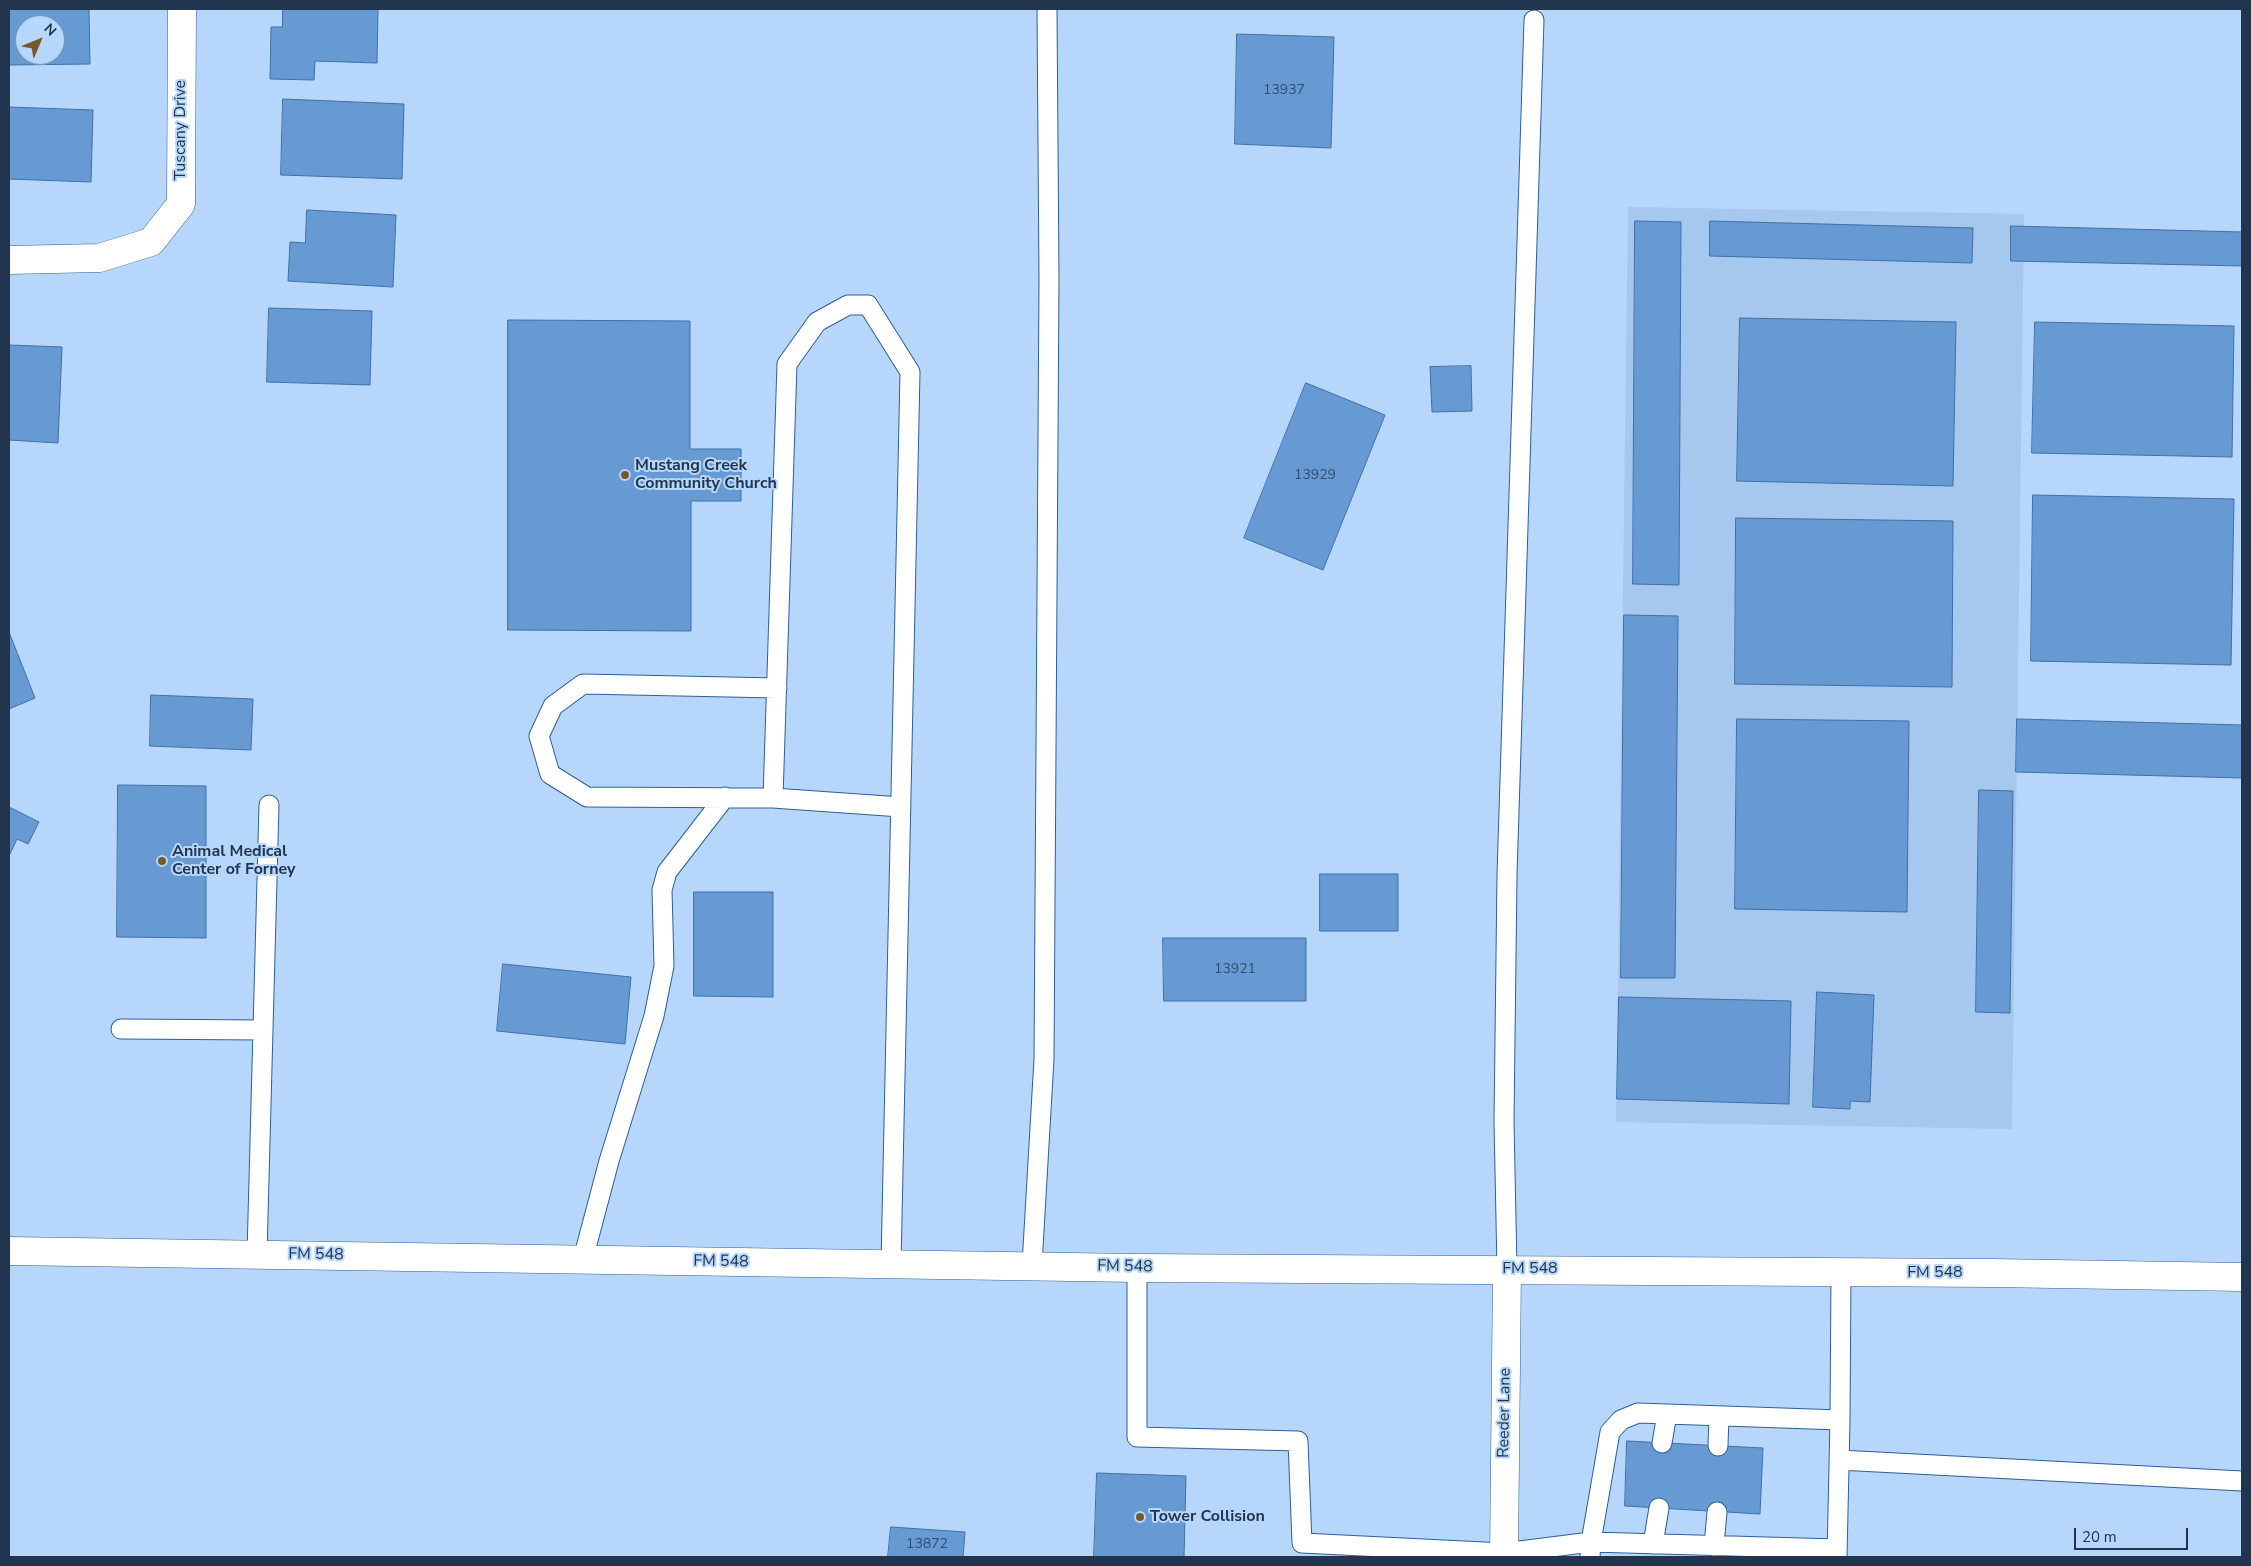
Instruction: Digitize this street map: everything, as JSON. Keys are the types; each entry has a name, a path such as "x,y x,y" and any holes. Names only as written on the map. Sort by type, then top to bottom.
{"main road":[{"name":"Tuscany Drive","path":"9,260 99,258 152,242 181,204 182,9"},
{"name":"FM 548","path":"9,1251 1137,1268 1507,1269 2242,1277"},
{"name":"Reeder Lane","path":"1504,1555 1507,1269"}],"lane":[{"path":"1032,1265 1044,1040 1049,280 1047,9"},
{"path":"1507,1269 1504,1121 1507,875 1534,20"},
{"path":"773,798 787,364 817,322 848,305 868,305 910,372 892,1264"},
{"path":"776,688 583,684 553,706 539,736 550,774 587,797 773,798 901,807"},
{"path":"584,1260 609,1161 654,1016 664,966 662,890 664,881 667,872 724,797"},
{"path":"257,1254 269,805"},
{"path":"121,1029 263,1030"},
{"path":"1137,1268 1137,1437 1298,1441 1302,1550 1504,1555 1653,1544 1837,1553 1841,1272"},
{"path":"1590,1550 1610,1432 1621,1420 1638,1413 1840,1420"},
{"path":"1662,1443 1667,1414"},
{"path":"1718,1446 1719,1416"},
{"path":"1839,1460 2242,1481"},
{"path":"1653,1544 1659,1508"},
{"path":"1714,1546 1716,1512"}],"shaded area":[{"path":"1628,207 2024,214 2012,1129 1616,1122"}],"building":[{"path":"9,9 89,9 90,64 65,64 65,15 15,15 15,65 9,65"},
{"path":"283,9 378,9 377,63 315,61 314,80 270,79 271,27 282,27"},
{"path":"1237,34 1334,37 1331,148 1235,144"},
{"path":"283,99 404,104 402,179 281,175"},
{"path":"9,107 93,110 91,182 9,179"},
{"path":"307,210 396,215 393,287 288,281 290,242 305,243"},
{"path":"1635,221 1681,222 1679,585 1633,584"},
{"path":"1710,221 1973,228 1972,263 1710,256"},
{"path":"2011,226 2242,232 2242,266 2011,261"},
{"path":"269,308 372,311 370,385 267,382"},
{"path":"1740,318 1956,322 1953,486 1737,481"},
{"name":"Mustang Creek Community Church","path":"508,320 690,321 690,449 741,449 741,501 691,501 691,631 508,630"},
{"path":"2035,322 2234,326 2232,457 2032,453"},
{"path":"9,345 62,347 58,443 9,440"},
{"path":"1471,366 1472,411 1432,412 1430,367"},
{"path":"1306,383 1385,415 1323,570 1244,538"},
{"path":"2033,495 2234,499 2231,665 2031,661"},
{"path":"1736,518 1953,521 1952,687 1735,684"},
{"path":"1624,615 1678,616 1675,978 1621,978"},
{"path":"9,632 35,698 9,709"},
{"path":"151,695 253,699 251,750 150,746"},
{"path":"1737,719 1909,721 1907,912 1735,909"},
{"path":"2017,719 2242,725 2242,778 2016,772"},
{"name":"Animal Medical Center of Forney","path":"118,785 206,786 206,938 117,937"},
{"path":"1979,790 2013,791 2010,1013 1976,1012"},
{"path":"9,807 39,822 28,844 17,839 9,856"},
{"path":"1320,874 1398,874 1398,931 1320,931"},
{"path":"694,892 773,892 773,997 694,996"},
{"path":"1163,938 1306,938 1306,1001 1164,1001"},
{"path":"503,964 631,977 625,1044 497,1031"},
{"path":"1817,992 1874,995 1870,1102 1850,1101 1850,1109 1813,1107"},
{"path":"1619,997 1791,1001 1789,1104 1617,1099"},
{"path":"1627,1441 1763,1448 1760,1514 1625,1506"},
{"name":"Tower Collision","path":"1097,1473 1186,1476 1184,1557 1094,1557"},
{"path":"891,1527 965,1532 963,1557 888,1557"}],"place":[{"name":"Mustang Creek Community Church","path":"625,475"},
{"name":"Animal Medical Center of Forney","path":"162,861"},
{"name":"Tower Collision","path":"1140,1517"}]}
